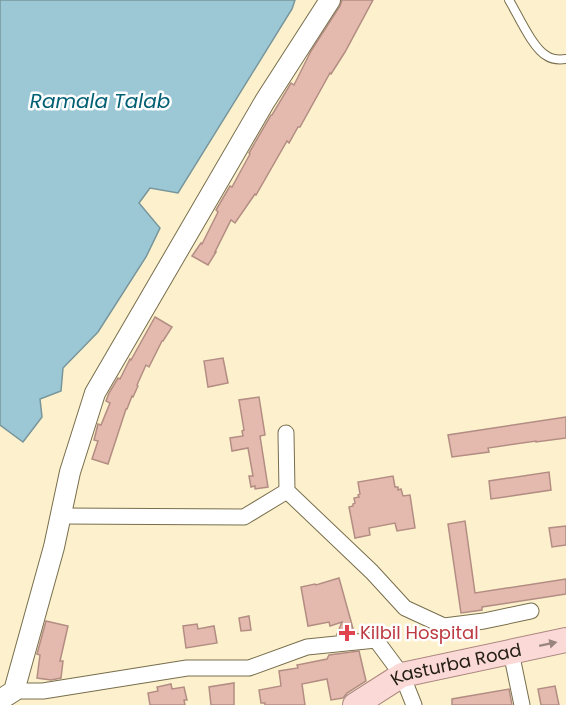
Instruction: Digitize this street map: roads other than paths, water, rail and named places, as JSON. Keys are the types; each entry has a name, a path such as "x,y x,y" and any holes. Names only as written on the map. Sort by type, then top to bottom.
{"main road":[{"name":"Kasturba Road","path":"355,705 402,675 566,640"}],"street":[{"path":"330,0 265,101 95,393 70,472 35,618 7,695 187,668 249,668 306,647 376,640 402,675 414,705"},
{"path":"286,434 287,491 372,572 405,609 444,626 484,621 531,610"},
{"path":"61,516 244,517 287,491"},
{"path":"511,652 522,705"}],"lane":[{"path":"509,0 536,46 548,57 566,59"}],"water":[{"name":"Ramala Talab","path":"0,0 295,0 292,9 178,193 150,188 139,203 160,228 146,257 98,332 63,368 61,391 40,399 42,417 23,442 0,425"}],"place":[{"name":"Kilbil Hospital","path":"347,633"}]}
